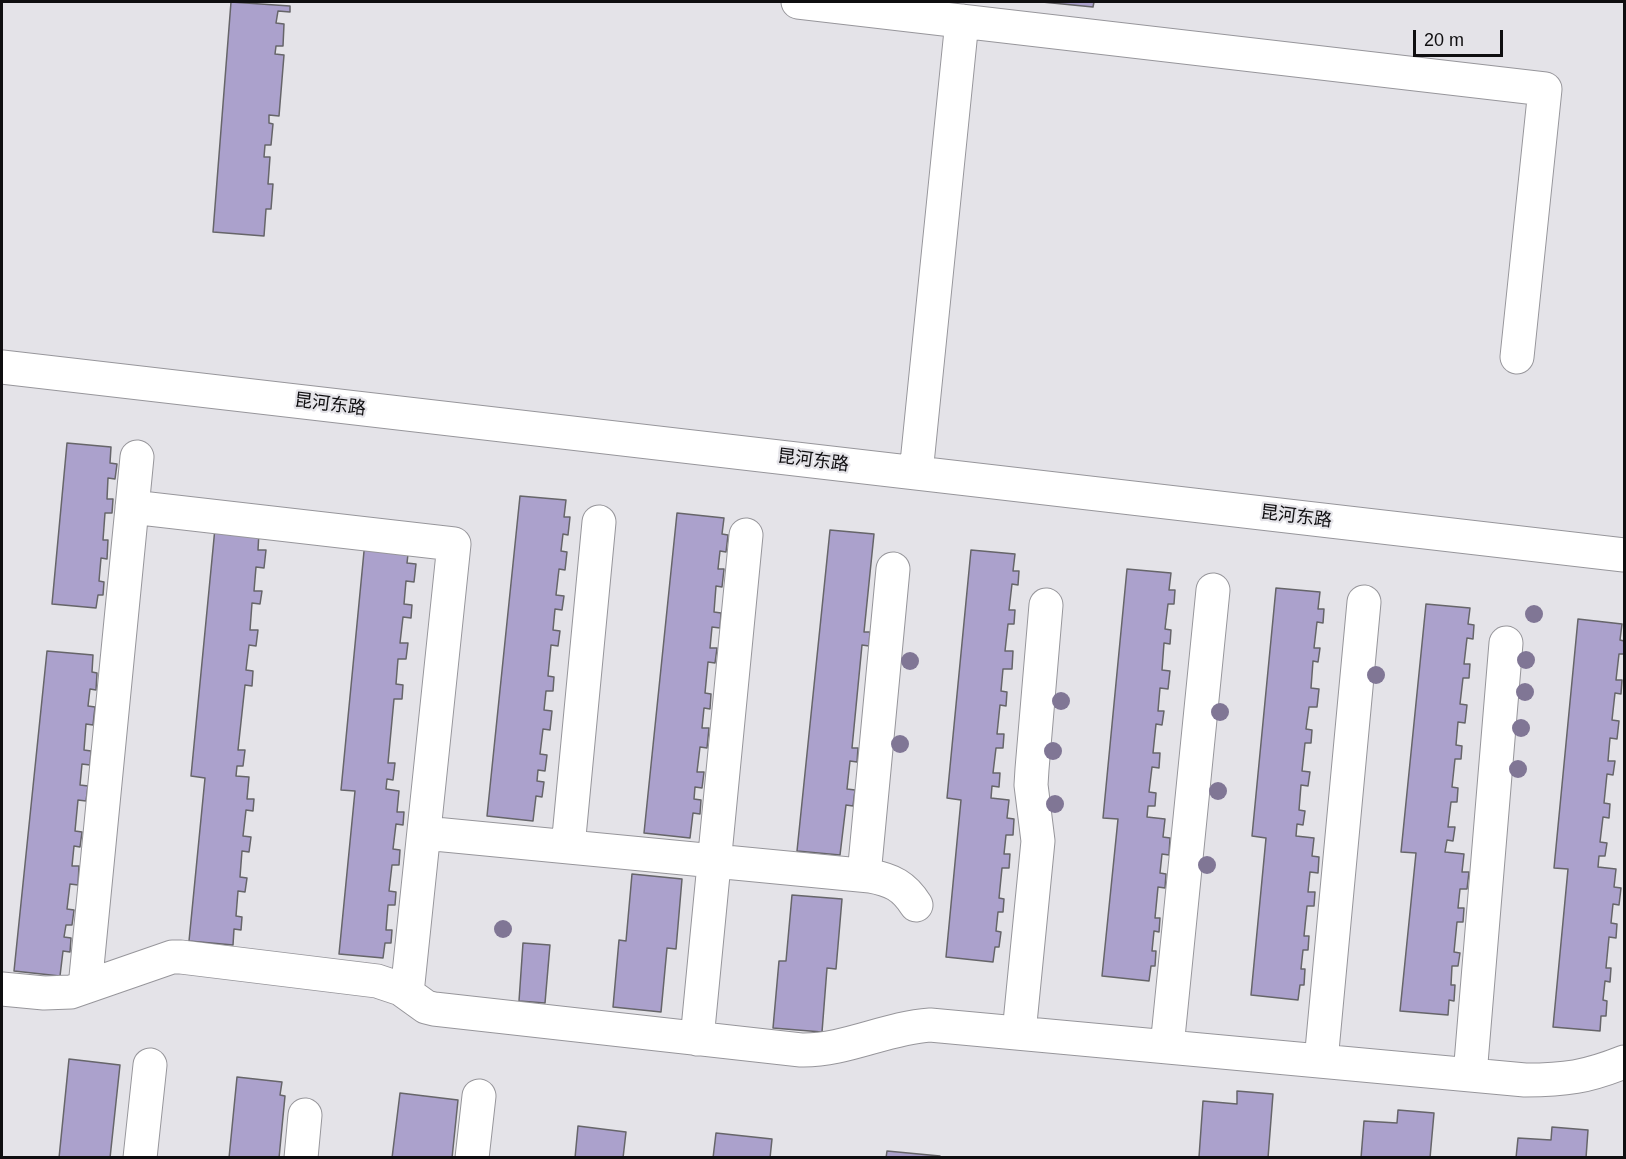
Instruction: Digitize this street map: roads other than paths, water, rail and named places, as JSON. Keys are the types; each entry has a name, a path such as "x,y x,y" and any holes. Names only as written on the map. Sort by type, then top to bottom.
{"street":[{"path":"798,2 1545,89 1517,357"},
{"path":"916,473 962,21"},
{"name":"昆河东路","path":"2,367 1624,555"},
{"path":"86,987 137,457"},
{"path":"132,507 454,543 407,993"},
{"path":"568,847 599,522"},
{"path":"697,1039 746,535"},
{"path":"864,875 893,569"},
{"path":"1167,1047 1213,590"},
{"path":"1321,1061 1364,602"},
{"path":"1019,1033 1038,841 1031,785 1046,605"},
{"path":"1470,1075 1506,643"},
{"path":"424,833 864,875 894,882 908,892 916,905"},
{"path":"2,989 58,994 86,987 172,957 181,957 377,981 392,985 426,1007 434,1009 812,1050 825,1050 913,1026 942,1026 1525,1080 1556,1080 1589,1075 1624,1062"},
{"path":"140,1158 150,1065"},
{"path":"472,1158 479,1096"},
{"path":"301,1158 305,1115"}]}
